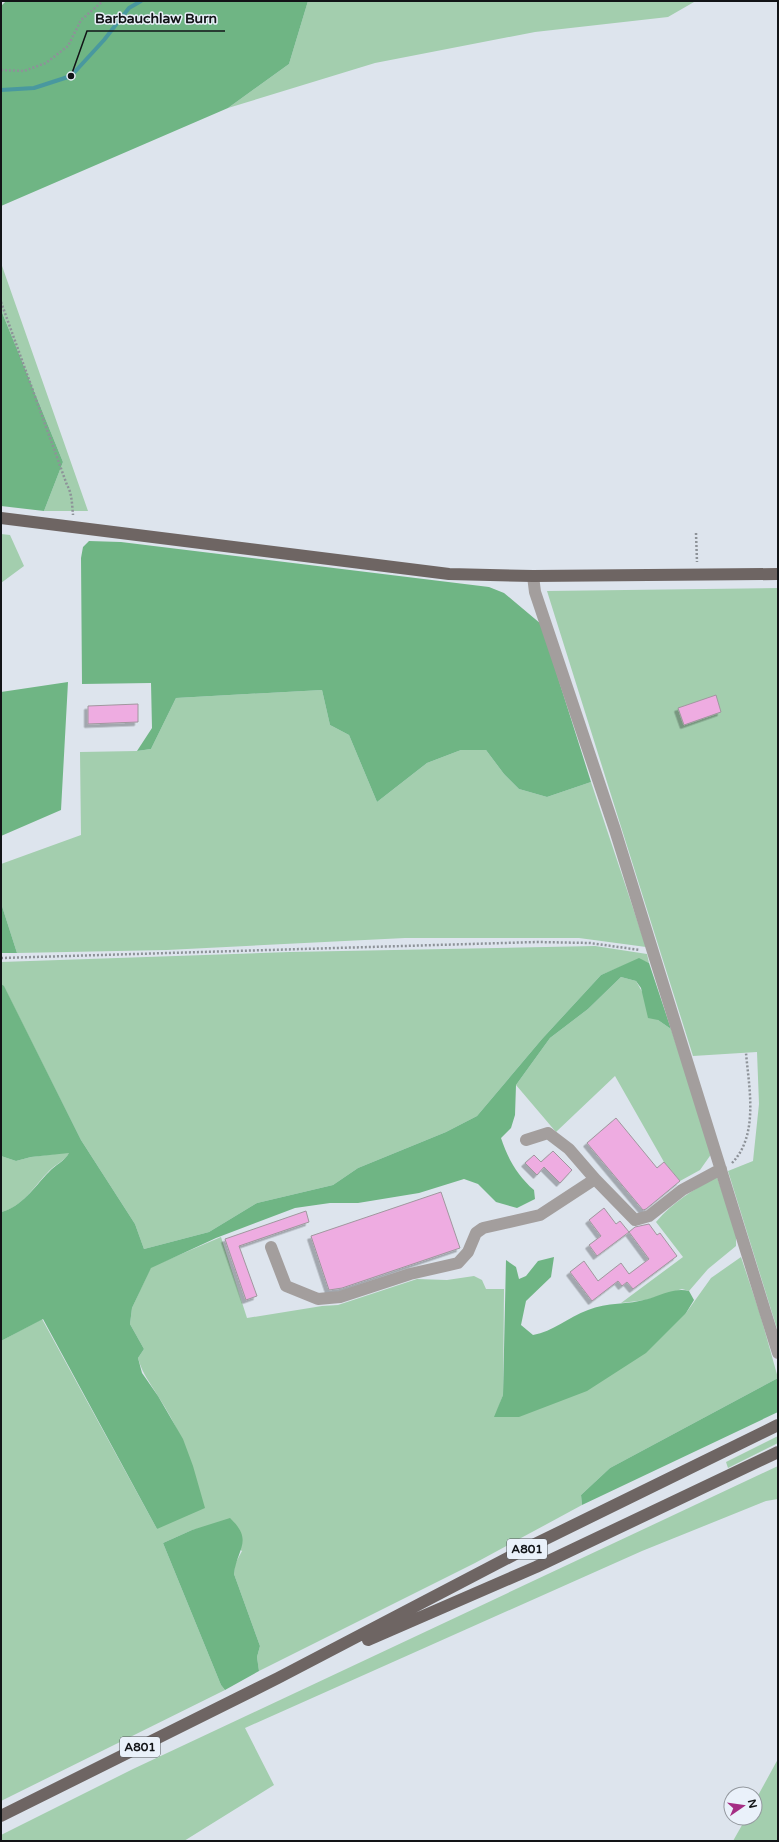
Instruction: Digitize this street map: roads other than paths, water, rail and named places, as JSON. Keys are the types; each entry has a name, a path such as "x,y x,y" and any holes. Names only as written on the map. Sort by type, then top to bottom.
{"main road":[{"path":"1,518 449,574 533,576 778,574"},
{"name":"A801","path":"1,1816 278,1678 525,1549 778,1425"},
{"name":"A801","path":"278,1678 536,1567 778,1452"}],"lane":[{"path":"533,576 535,592 612,823 778,1353"},
{"path":"526,1140 548,1133 569,1149 595,1179 635,1220 649,1216 682,1190 721,1169"},
{"path":"271,1247 286,1286 318,1299 340,1297 410,1274 458,1262 468,1252 476,1233 483,1228 540,1215 595,1179"}],"waterway":[{"path":"1,90 34,88 71,76 104,40 129,8 141,1"}],"place":[{"name":"Barbauchlaw Burn","path":"71,76"}]}
